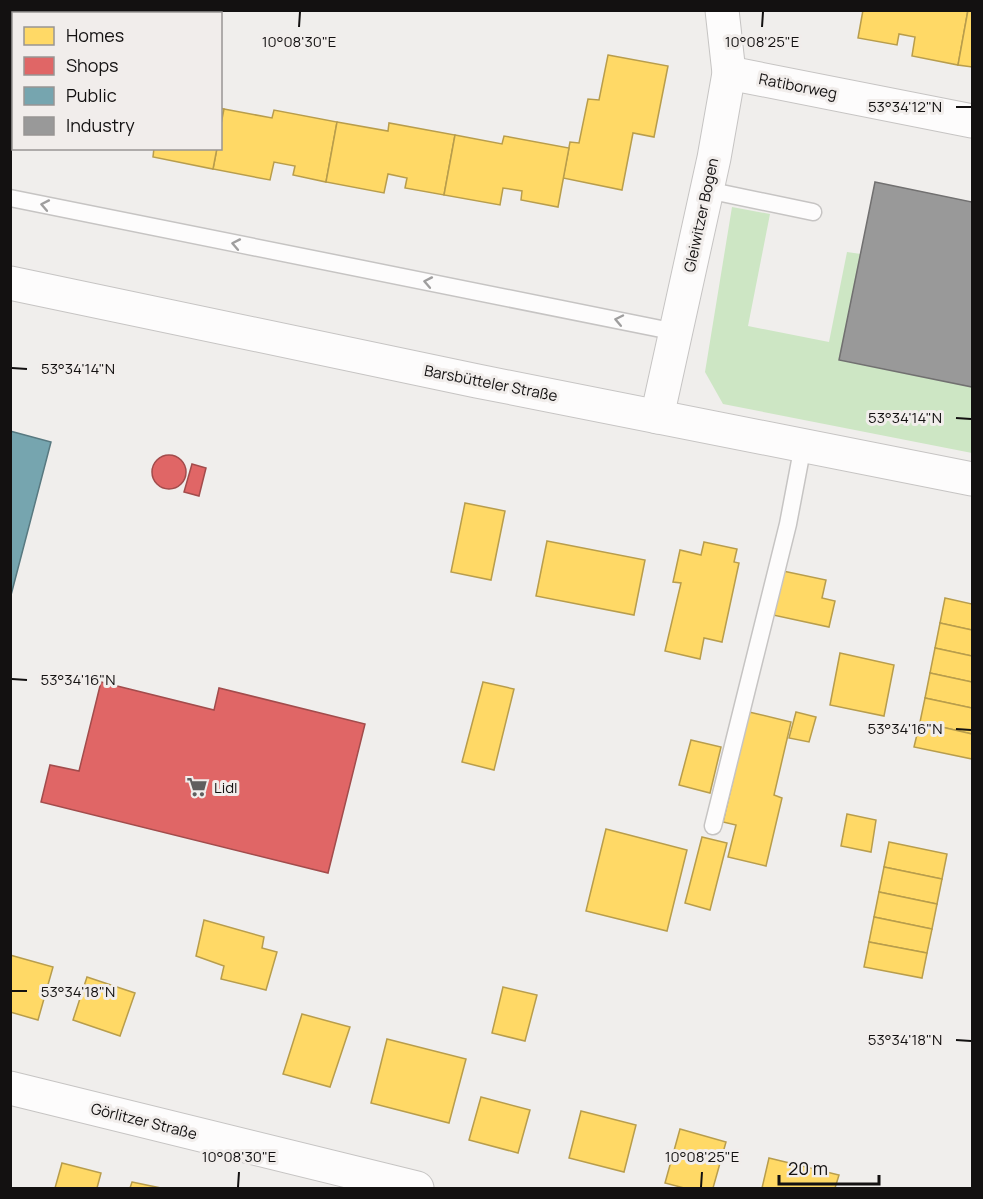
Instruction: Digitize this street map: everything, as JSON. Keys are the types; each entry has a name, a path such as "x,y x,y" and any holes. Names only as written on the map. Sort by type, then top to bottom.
{"street":[{"name":"Gleiwitzer Bogen","path":"657,417 707,190 729,73 722,10"},
{"name":"Ratiborweg","path":"729,73 972,121"},
{"name":"Barsbütteler Straße","path":"10,284 657,417 972,478"},
{"name":"Görlitzer Straße","path":"10,1088 417,1188"}],"lane":[{"path":"707,190 813,212"},
{"path":"10,198 676,332"},
{"path":"713,826 785,538 803,445"}],"green space":[{"path":"732,207 770,214 748,326 829,342 847,252 861,254 839,360 972,387 972,453 723,404 705,372"}],"building: Homes":[{"path":"863,10 968,10 958,65 912,56 915,37 899,34 897,45 858,38"},
{"path":"968,10 972,10 972,67 958,65"},
{"path":"10,46 12,46 12,108 10,107"},
{"path":"608,55 668,66 654,137 633,133 622,190 563,178 570,142 579,143 588,99 599,100"},
{"path":"224,109 272,118 274,110 337,122 326,182 293,175 295,166 274,162 270,180 213,169 217,150 222,150"},
{"path":"337,122 388,131 389,123 455,135 444,195 405,188 407,178 388,174 384,193 326,182"},
{"path":"455,135 502,144 504,136 569,148 558,207 521,200 522,191 503,188 500,205 444,195"},
{"path":"154,150 217,150 213,169 153,157"},
{"path":"465,503 505,511 491,580 451,572"},
{"path":"547,541 645,560 634,615 536,596"},
{"path":"704,542 737,549 734,562 739,563 722,642 704,638 700,659 665,651 681,583 673,582 680,550 701,555"},
{"path":"783,571 826,580 822,598 835,601 829,627 773,615"},
{"path":"945,598 972,604 972,630 940,623"},
{"path":"940,623 972,630 972,656 935,648"},
{"path":"935,648 972,656 972,682 930,673"},
{"path":"840,653 894,665 884,716 830,705"},
{"path":"930,673 972,682 972,708 925,698"},
{"path":"483,682 514,689 494,770 462,762"},
{"path":"925,698 972,708 972,734 920,722"},
{"path":"749,712 791,722 774,795 782,798 766,866 728,857 736,825 723,822"},
{"path":"796,712 816,717 809,742 789,738"},
{"path":"920,722 972,734 972,759 914,747"},
{"path":"691,740 721,747 710,793 679,785"},
{"path":"847,814 876,820 871,852 841,846"},
{"path":"606,829 687,850 667,931 586,911"},
{"path":"702,837 727,843 710,910 685,903"},
{"path":"889,842 947,854 942,879 884,867"},
{"path":"884,867 942,879 937,904 879,892"},
{"path":"879,892 937,904 932,929 874,917"},
{"path":"874,917 932,929 927,953 869,942"},
{"path":"204,920 264,937 262,948 277,952 266,990 221,979 224,966 196,956"},
{"path":"869,942 927,953 922,978 864,967"},
{"path":"10,955 53,967 38,1020 10,1012"},
{"path":"87,977 135,993 120,1036 73,1020"},
{"path":"503,987 537,995 525,1041 492,1033"},
{"path":"302,1014 350,1027 330,1087 283,1074"},
{"path":"387,1039 466,1059 449,1123 371,1103"},
{"path":"481,1097 530,1110 518,1153 469,1140"},
{"path":"581,1111 636,1125 624,1172 569,1158"},
{"path":"680,1129 726,1142 713,1188 684,1188 665,1183"},
{"path":"769,1158 839,1175 835,1188 762,1188"},
{"path":"62,1163 101,1173 97,1188 55,1188"},
{"path":"132,1182 161,1188 130,1188"}],"building: Shops":[{"path":"169,455 181,460 186,472 181,484 169,489 157,484 152,472 157,460"},
{"path":"192,464 206,468 199,496 184,492"},
{"name":"Lidl","path":"101,682 214,710 219,688 365,724 328,873 41,802 50,765 79,771"}],"building: Public":[{"path":"10,431 51,442 10,599"}],"building: Industry":[{"path":"875,182 972,202 972,387 839,360"}],"place":[{"name":"Lidl","path":"197,787"}]}
